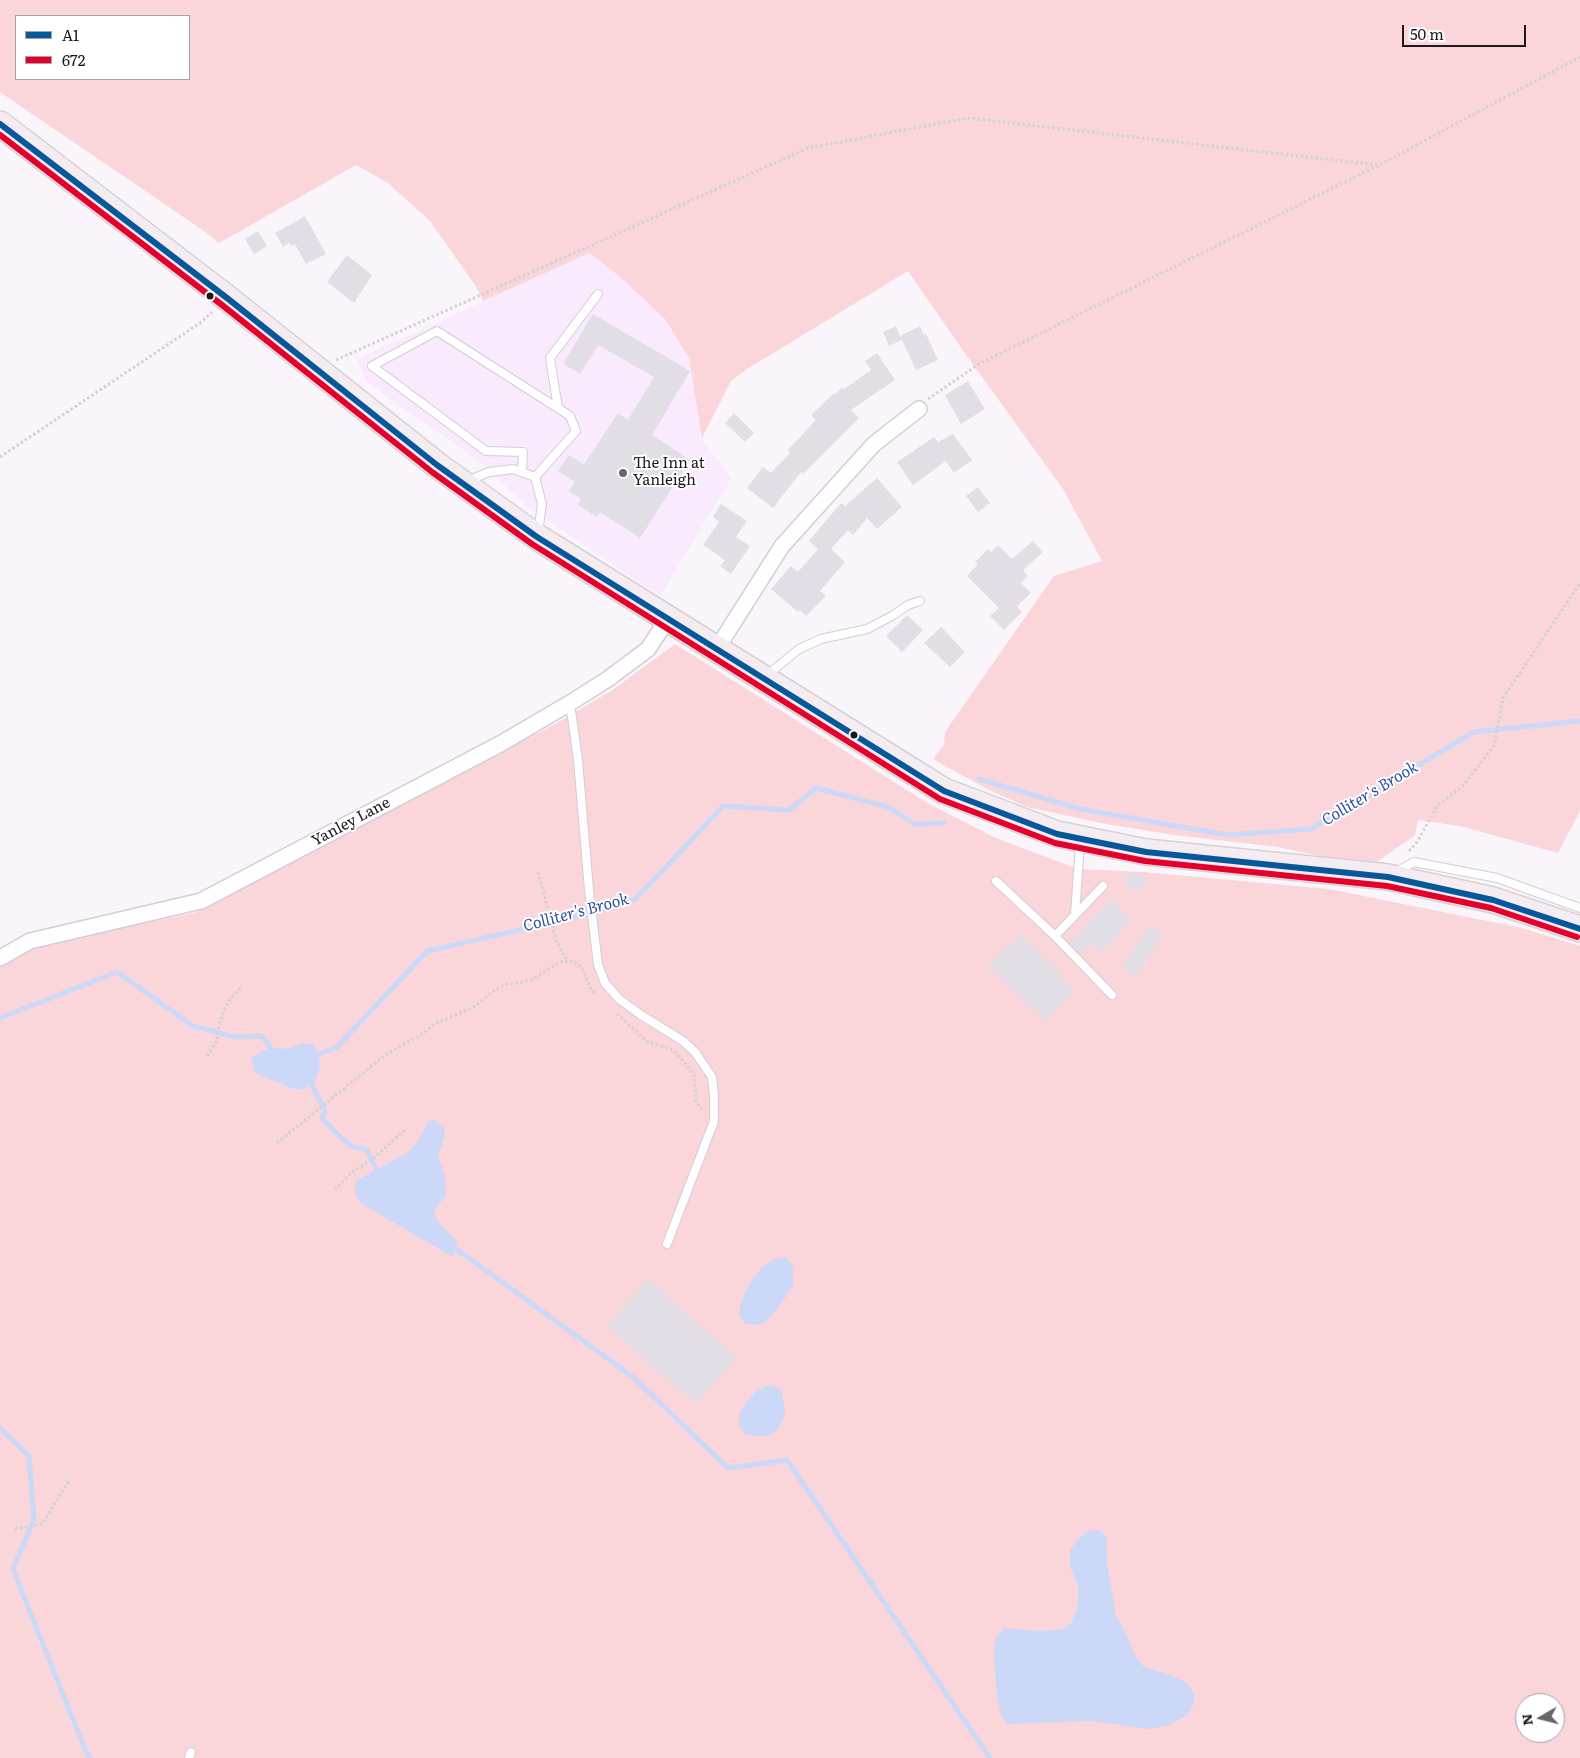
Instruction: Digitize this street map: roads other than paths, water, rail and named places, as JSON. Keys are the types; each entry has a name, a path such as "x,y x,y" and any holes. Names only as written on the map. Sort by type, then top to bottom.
{"highway":[{"path":"0,124 227,298 461,483 537,537 944,792 1057,834 1146,852 1388,877 1493,900 1580,929"}],"street":[{"path":"716,650 782,546 874,444 920,409"},
{"name":"Yanley Lane","path":"0,958 30,941 201,902 500,744 570,703 608,679 648,649 667,620"}],"lane":[{"path":"558,408 550,358 598,294"},
{"path":"522,472 523,452 486,451 372,366 437,331 570,416 576,432 535,477"},
{"path":"461,483 489,472 513,469 535,477"},
{"path":"535,477 542,504 537,537"},
{"path":"762,679 798,648 821,639 867,629 908,605 920,601"},
{"path":"570,703 578,760 589,890 598,964 605,983 619,999 683,1041 695,1052 712,1077 714,1120 667,1244"},
{"path":"1075,915 1080,838"},
{"path":"1388,877 1414,862 1497,878 1580,908"},
{"path":"996,880 1055,936 1112,995"},
{"path":"1055,936 1103,886"}],"water":[{"path":"301,1043 313,1044 319,1054 320,1067 315,1082 302,1090 291,1088 255,1073 251,1058 270,1047 287,1049"},
{"path":"434,1119 444,1128 445,1135 438,1157 445,1176 446,1195 434,1211 437,1221 457,1241 453,1257 362,1204 356,1196 357,1180 409,1152 420,1138 428,1122"},
{"path":"786,1257 793,1268 793,1285 781,1304 765,1323 755,1325 744,1323 739,1314 742,1300 749,1284 761,1268 775,1259"},
{"path":"771,1385 781,1390 784,1403 785,1415 778,1430 768,1436 745,1434 739,1426 740,1412 758,1389"},
{"path":"1089,1530 1102,1531 1107,1539 1107,1564 1116,1615 1127,1635 1135,1656 1144,1667 1168,1674 1187,1683 1194,1693 1194,1703 1190,1712 1181,1719 1166,1726 1148,1729 1092,1721 1007,1724 1001,1714 997,1697 994,1655 996,1636 1004,1628 1039,1631 1064,1629 1072,1622 1078,1605 1078,1585 1070,1567 1070,1551 1076,1541"}],"waterway":[{"name":"Colliter's Brook","path":"979,779 1080,809 1228,835 1311,829 1474,732 1580,721"},
{"name":"Colliter's Brook","path":"319,1054 337,1047 427,951 580,916 634,900 723,806 789,810 816,788 888,807 915,824 944,823"},
{"name":"Colliter's Brook","path":"0,1018 117,972 193,1026 235,1037 262,1036 270,1047"},
{"path":"311,1084 325,1110 322,1118 351,1146 367,1150 377,1170"},
{"path":"455,1248 633,1377 728,1468 787,1460 990,1758"},
{"path":"0,1428 29,1456 34,1519 13,1569 90,1758"}],"place":[{"name":"The Inn at Yanleigh","path":"623,473"}]}
